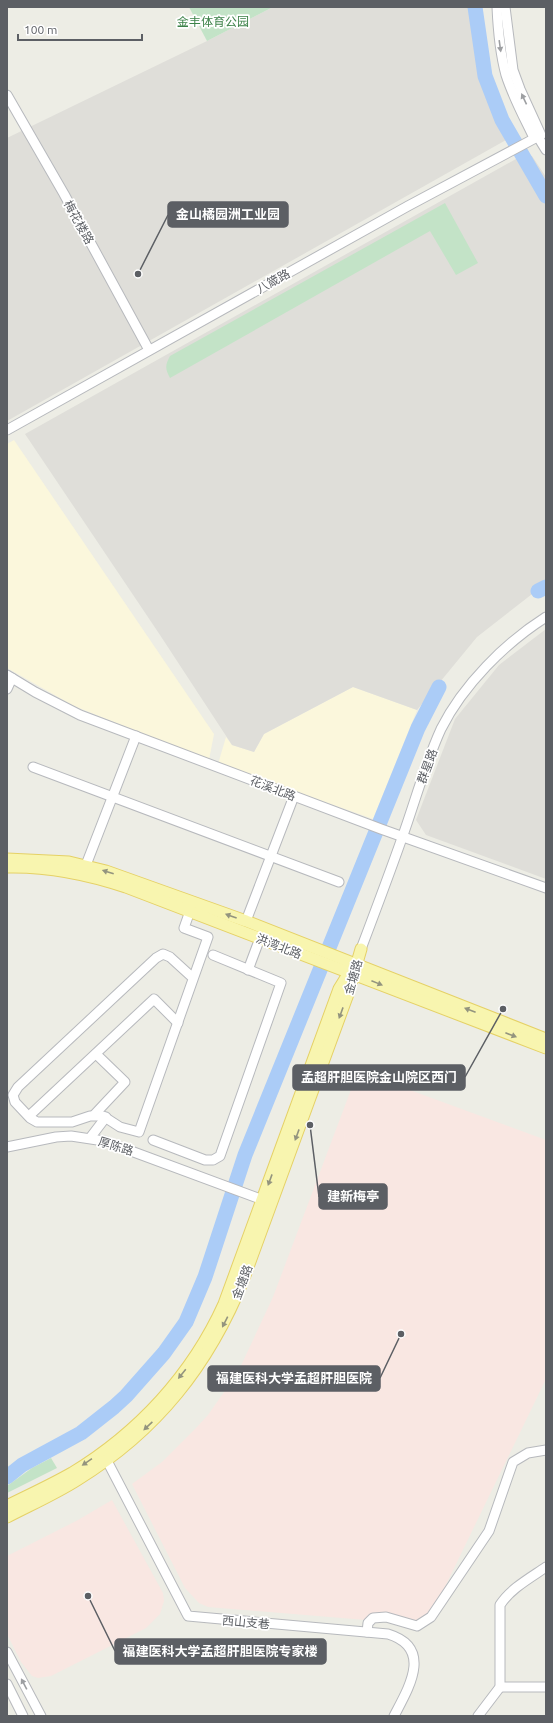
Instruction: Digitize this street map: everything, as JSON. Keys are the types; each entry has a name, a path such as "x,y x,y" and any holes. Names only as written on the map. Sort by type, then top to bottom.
{"main road":[{"name":"洪湾北路","path":"7,859 86,865 246,921 329,960 546,1039"},
{"name":"洪湾北路","path":"7,867 57,870 93,876 190,910 260,938 318,955"},
{"name":"金塘路","path":"7,1517 76,1480 105,1456 144,1430 183,1388 206,1357 224,1324 246,1272 361,949"},
{"name":"洪湾北路","path":"354,969 546,1048"},
{"name":"金塘路","path":"7,1506 105,1456 152,1409 182,1375 198,1353 224,1304 339,989 354,969"}],"street":[{"path":"497,7 500,46 506,75 515,98 546,150"},
{"path":"505,7 513,70 537,136"},
{"name":"梅花楼路","path":"7,95 64,194 149,350"},
{"name":"八箴路","path":"8,428 537,136"},
{"name":"群星路","path":"361,949 403,837 431,755 450,714 493,660 518,637 546,617"},
{"path":"7,689 10,676"},
{"name":"花溪北路","path":"10,676 80,715 381,829 546,888"},
{"path":"86,865 136,736"},
{"path":"33,767 338,882"},
{"path":"246,921 294,796"},
{"path":"190,910 184,928 208,937 194,978 139,1132 120,1127 106,1117 94,1115 72,1122 41,1123 29,1116 13,1099 14,1091 156,958 163,954 170,957 194,978"},
{"path":"248,970 260,938"},
{"path":"153,1140 205,1160 213,1160 222,1153 281,983 213,955"},
{"path":"29,1116 154,999 178,1023"},
{"path":"94,1115 125,1082 96,1054"},
{"path":"90,1138 106,1117"},
{"name":"厚陈路","path":"7,1147 56,1137 90,1138 132,1150 263,1200"},
{"path":"367,1632 368,1624 373,1618 386,1617 398,1620 411,1626 417,1626 430,1617 489,1531 513,1462 528,1453 546,1450"},
{"name":"西山支巷","path":"105,1456 188,1616 397,1636 409,1647 414,1662 413,1678 394,1716"},
{"path":"478,1716 500,1687 500,1605 527,1580 546,1567"},
{"path":"7,1652 41,1716"},
{"path":"7,1684 23,1716"},
{"path":"500,1687 546,1687"}],"shaded area":[{"path":"273,7 478,7 488,55 491,88 515,135 7,421 7,138 207,41"},
{"path":"523,155 532,156 546,177 546,584 477,637 417,710 353,687 264,734 254,752 232,745 25,434"},
{"path":"14,440 214,734 209,760 74,706 7,668 7,444"},
{"path":"546,629 546,879 426,835 416,820 455,719 499,665"},
{"path":"353,687 417,710 373,819 218,764 226,737 232,745 254,752 264,734"},
{"path":"358,1071 546,1140 546,1379 440,1597 429,1613 413,1622 394,1614 369,1614 366,1620 208,1607 199,1603 185,1588 132,1484 162,1462 196,1428 208,1415 238,1372 273,1297"},
{"path":"112,1500 163,1593 164,1601 160,1614 146,1628 51,1676 38,1678 32,1676 21,1662 7,1634 7,1556 78,1520"}],"green space":[{"name":"金丰体育公园","path":"189,7 273,7 207,41"},
{"path":"445,203 478,263 456,275 430,231 170,378 166,367 170,356"},
{"path":"51,1458 57,1468 7,1493 7,1486 32,1468"}],"waterway":[{"path":"475,7 485,76 502,120 546,196"},
{"path":"538,591 546,587"},
{"path":"7,1477 22,1465 81,1433 114,1407 126,1396 164,1353 186,1322 205,1277 245,1155 418,728 439,687"}],"place":[{"name":"金山橘园洲工业园","path":"138,274"},
{"name":"孟超肝胆医院金山院区西门","path":"503,1009"},
{"name":"建新梅亭","path":"310,1125"},
{"name":"福建医科大学孟超肝胆医院","path":"401,1334"},
{"name":"福建医科大学孟超肝胆医院专家楼","path":"88,1596"}]}
